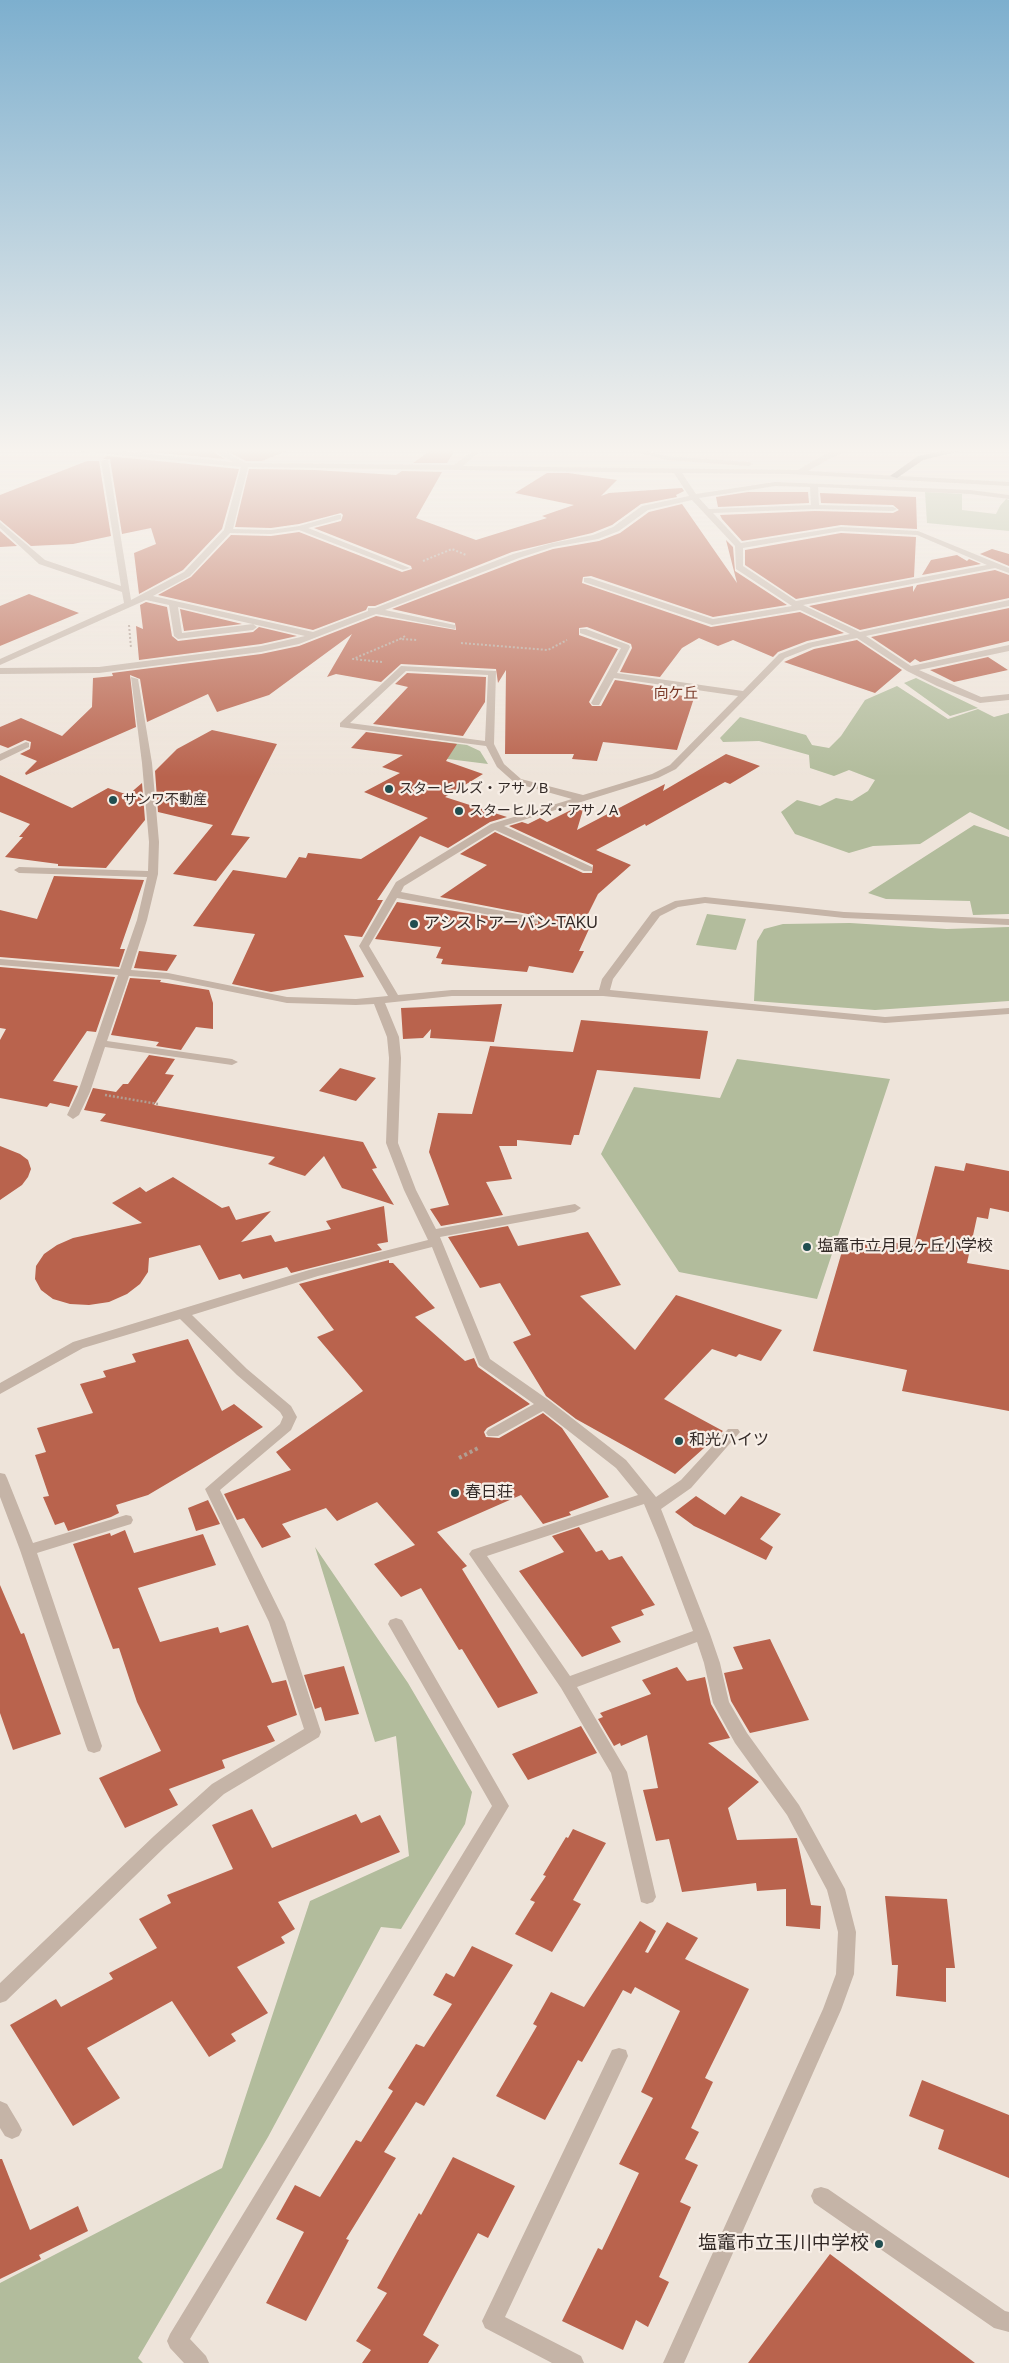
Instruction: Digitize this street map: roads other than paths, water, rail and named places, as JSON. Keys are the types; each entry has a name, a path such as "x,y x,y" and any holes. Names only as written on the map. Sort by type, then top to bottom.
{"street":[{"path":"37,557 42,562 124,590"},
{"path":"119,557 128,604"},
{"path":"0,662 145,597 187,574 203,557"},
{"path":"378,557 406,568"},
{"path":"0,671 99,670 261,649 314,635 371,610 515,557"},
{"path":"739,557 739,568 797,605 857,634 910,669 940,684 980,700 995,700 1009,697"},
{"path":"978,557 1009,571"},
{"path":"587,580 712,622 997,565"},
{"path":"145,597 314,635"},
{"path":"394,997 364,946 400,884 495,826 655,776 673,767 782,656 811,645 857,634 1009,603"},
{"path":"173,604 178,636 264,625"},
{"path":"371,610 452,627"},
{"path":"582,631 626,646 596,703"},
{"path":"910,669 1009,648"},
{"path":"489,744 343,725 404,668 493,673 489,744 500,765 518,781 581,798"},
{"path":"612,675 745,694"},
{"path":"73,1115 84,1092 126,972 142,920 152,874 154,842 147,763 134,679"},
{"path":"0,758 26,745"},
{"path":"495,826 588,869"},
{"path":"19,870 152,874"},
{"path":"395,894 534,920"},
{"path":"602,994 608,979 656,914 675,904 705,900 844,915 1009,922"},
{"path":"0,962 168,976 287,1000 356,1002 452,993 602,994 885,1020 1009,1011"},
{"path":"378,999 393,1037 395,1058 392,1143 410,1190 434,1238 484,1362 545,1404 621,1464 650,1502 712,1662 721,1703 741,1738 794,1810 836,1889 847,1932 844,1974 832,2010 673,2363"},
{"path":"100,1043 232,1062"},
{"path":"0,1389 78,1345 181,1312 434,1238 575,1208"},
{"path":"0,1995 160,1841 218,1790 313,1732 277,1622 212,1489 286,1426 290,1417 286,1409 242,1372 181,1312"},
{"path":"493,1433 545,1404"},
{"path":"647,1897 619,1772 567,1684 477,1554 650,1502 686,1484 732,1432"},
{"path":"0,1478 28,1550 94,1746"},
{"path":"28,1550 126,1520"},
{"path":"199,2363 177,2341 501,1806 396,1624"},
{"path":"567,1684 702,1634"},
{"path":"574,2363 492,2321 619,2056"},
{"path":"0,2110 12,2130"},
{"path":"821,2196 1001,2321 1009,2322"}],"place":[{"name":"スターヒルズ・アサノB","path":"389,789"},
{"name":"サンワ不動産","path":"113,800"},
{"name":"スターヒルズ・アサノA","path":"459,811"},
{"name":"アシストアーバン-TAKU","path":"414,924"},
{"name":"塩竈市立月見ヶ丘小学校","path":"807,1247"},
{"name":"和光ハイツ","path":"679,1441"},
{"name":"春日荘","path":"455,1493"},
{"name":"塩竈市立玉川中学校","path":"879,2244"}],"district":[{"name":"向ケ丘","path":"676,694"}]}
